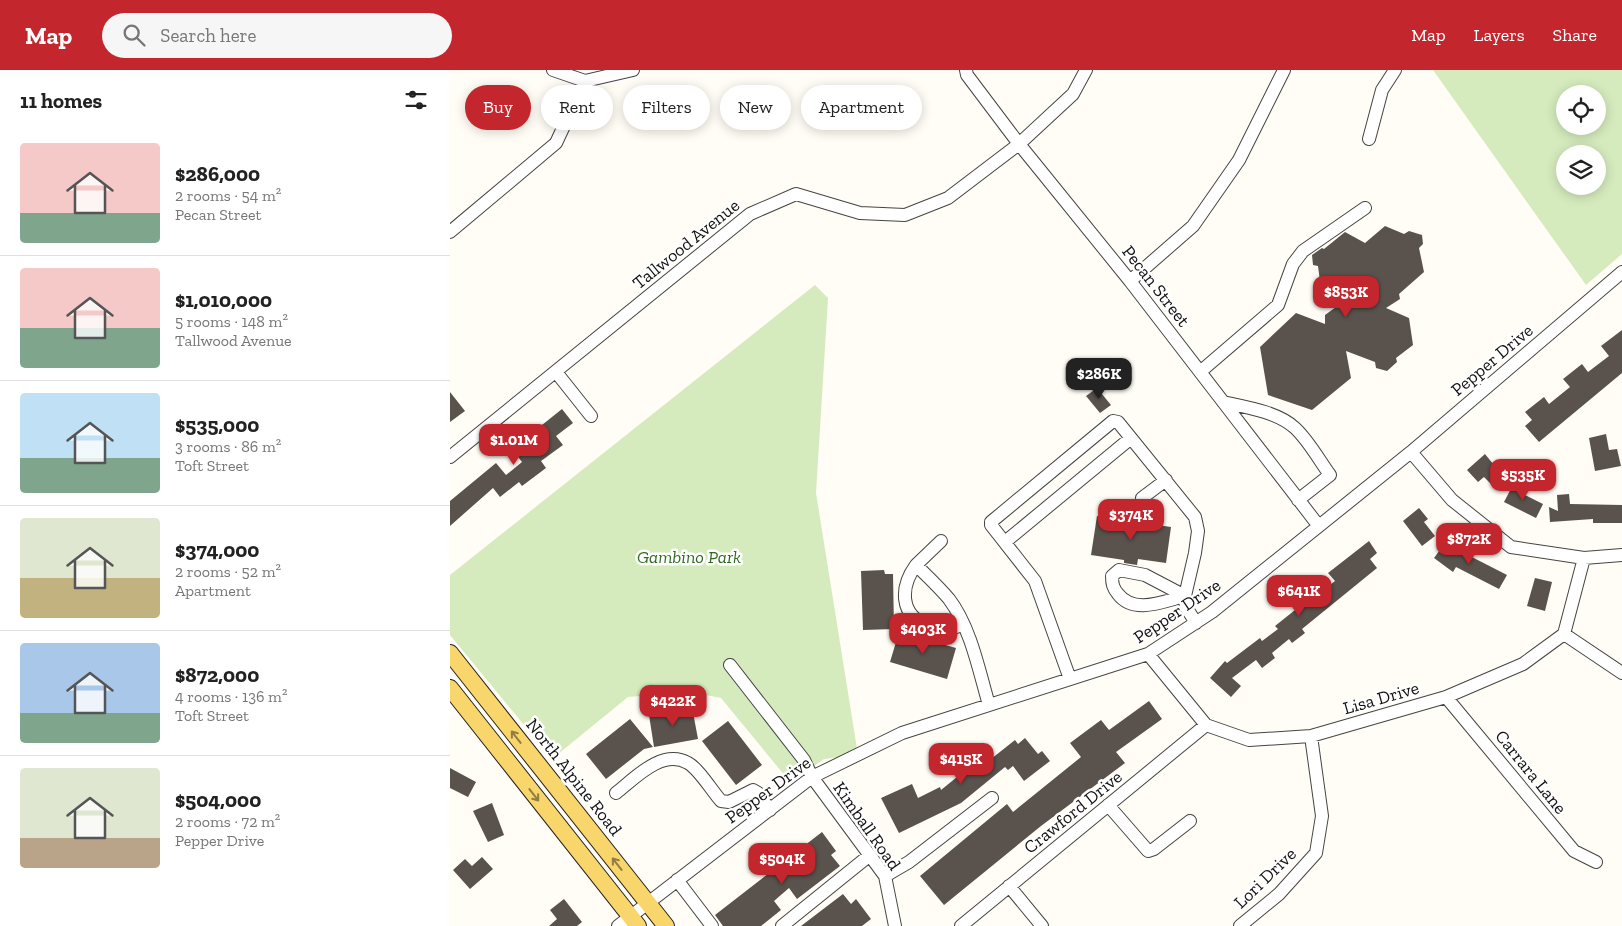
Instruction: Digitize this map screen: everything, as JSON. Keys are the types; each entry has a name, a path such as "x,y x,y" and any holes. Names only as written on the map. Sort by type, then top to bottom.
{"main road":[{"name":"North Alpine Road","path":"450,653 666,926"},
{"path":"450,688 629,923"}],"street":[{"path":"553,70 585,81 632,70"},
{"name":"Pecan Street","path":"966,70 967,75 1019,144 1130,281 1318,526"},
{"name":"Tallwood Avenue","path":"450,457 750,214 796,194 860,213 905,215 948,198 1019,144 1073,94 1086,70"},
{"path":"1130,281 1193,226 1239,160 1284,70"},
{"path":"1369,139 1382,90 1395,70"},
{"path":"450,232 556,143 585,81"},
{"path":"1200,372 1278,305 1293,264 1303,251 1365,208"},
{"name":"Pepper Drive","path":"629,923 647,902 812,777 902,733 1148,654 1196,623 1411,452 1622,272"},
{"path":"556,372 591,416"},
{"path":"1223,402 1250,408 1281,419 1301,434 1330,475 1298,500"},
{"path":"1070,679 1038,587 991,525 994,518 1112,421 1118,422 1195,517 1197,524 1195,554 1185,596 1186,607 1196,623"},
{"path":"1005,542 1131,438"},
{"path":"1411,452 1452,500 1511,547 1584,558 1622,554"},
{"path":"1142,498 1166,480"},
{"path":"941,541 916,565 906,583 904,593 909,613 926,625 947,630 963,624"},
{"path":"1584,558 1564,634 1622,673"},
{"path":"916,565 948,598 963,624 988,705"},
{"path":"1119,570 1145,575 1185,596 1137,605 1129,603 1119,596 1112,584 1112,576 1119,570"},
{"name":"Lisa Drive","path":"1206,725 1249,740 1311,736 1446,697 1523,664 1564,634"},
{"path":"1148,654 1206,725"},
{"name":"Kimball Road","path":"730,665 804,760 812,777 886,876 895,926"},
{"name":"Carrara Lane","path":"1446,697 1574,851 1596,862"},
{"name":"Crawford Drive","path":"961,926 1206,725"},
{"name":"Lori Drive","path":"1240,926 1279,894 1316,853 1322,816 1311,736"},
{"path":"616,793 654,763 678,760 689,764 721,802 729,802 753,790 758,793 770,810"},
{"path":"886,876 909,862 992,798"},
{"path":"1108,805 1148,851 1154,849 1190,821"},
{"path":"782,926 870,855"},
{"path":"677,880 712,926"},
{"path":"1010,886 1042,926"}],"green space":[{"path":"1433,70 1622,70 1622,254 1586,285"},
{"name":"Gambino Park","path":"815,285 828,298 816,493 858,755 824,759 790,782 721,698 691,692 628,697 552,759 450,635 450,575"}],"building":[{"path":"1385,226 1404,234 1409,231 1422,235 1423,244 1419,248 1424,272 1399,294 1400,299 1386,308 1409,318 1413,345 1396,358 1397,362 1387,371 1376,368 1375,362 1346,351 1351,378 1312,410 1268,395 1260,347 1296,313 1325,324 1325,315 1347,299 1321,289 1318,266 1313,265 1312,255 1322,248 1324,249 1345,232 1365,243"},
{"path":"1622,330 1622,373 1539,442 1525,426 1532,420 1525,412 1544,397 1549,404 1570,387 1563,379 1582,364 1588,372 1609,356 1601,346"},
{"path":"1097,388 1111,405 1100,413 1086,396"},
{"path":"450,392 465,411 450,422"},
{"path":"562,409 573,423 556,436 563,445 541,461 546,468 522,486 519,482 500,497 493,488 450,526 450,501 496,463 506,475 522,462 512,449"},
{"path":"1606,434 1609,450 1617,449 1621,466 1595,471 1589,438"},
{"path":"1485,454 1502,475 1491,484 1484,477 1478,482 1467,470"},
{"path":"1515,481 1526,487 1523,494 1543,504 1536,518 1504,502"},
{"path":"1569,494 1570,504 1622,505 1622,523 1593,523 1593,519 1550,522 1549,507 1558,511 1557,495"},
{"path":"1419,508 1428,519 1424,522 1435,536 1422,546 1403,521"},
{"path":"1097,516 1171,527 1166,563 1138,559 1137,565 1124,563 1124,560 1091,555"},
{"path":"1448,539 1467,552 1466,554 1507,575 1499,589 1456,567 1453,572 1434,558"},
{"path":"1369,541 1377,553 1370,559 1377,568 1302,629 1305,633 1292,643 1289,639 1272,653 1275,658 1262,668 1256,660 1232,678 1241,686 1231,697 1210,678 1225,661 1227,663 1260,638 1262,641 1278,629 1275,626 1295,610 1291,605 1313,588 1318,594 1335,581 1328,573"},
{"path":"884,570 885,574 893,574 894,629 863,630 861,571"},
{"path":"1535,578 1552,582 1545,611 1527,606"},
{"path":"899,632 956,648 947,679 890,662"},
{"path":"1149,701 1162,719 1116,752 1125,763 1041,826 944,905 920,876 1007,804 1013,812 1081,757 1070,743 1101,720 1109,730"},
{"path":"692,707 698,739 654,747 649,715"},
{"path":"630,719 653,747 644,749 606,779 586,754"},
{"path":"728,721 762,765 736,785 702,741"},
{"path":"1025,738 1038,754 1042,751 1050,761 1024,781 1013,766 1008,770 1005,767 961,803 899,833 881,798 912,784 918,798 940,787 941,790 957,777 954,773 968,762 971,766 982,757 986,763 1015,740 1018,744"},
{"path":"450,768 476,782 468,797 450,788"},
{"path":"492,803 504,835 488,842 473,811"},
{"path":"822,832 836,851 831,855 840,866 797,899 789,888 774,901 781,910 761,926 723,926 715,915"},
{"path":"482,857 493,869 470,889 453,870 465,859 472,866"},
{"path":"843,894 851,904 856,899 871,919 862,926 801,926"},
{"path":"564,899 582,922 577,926 549,926 557,919 550,910"}]}
